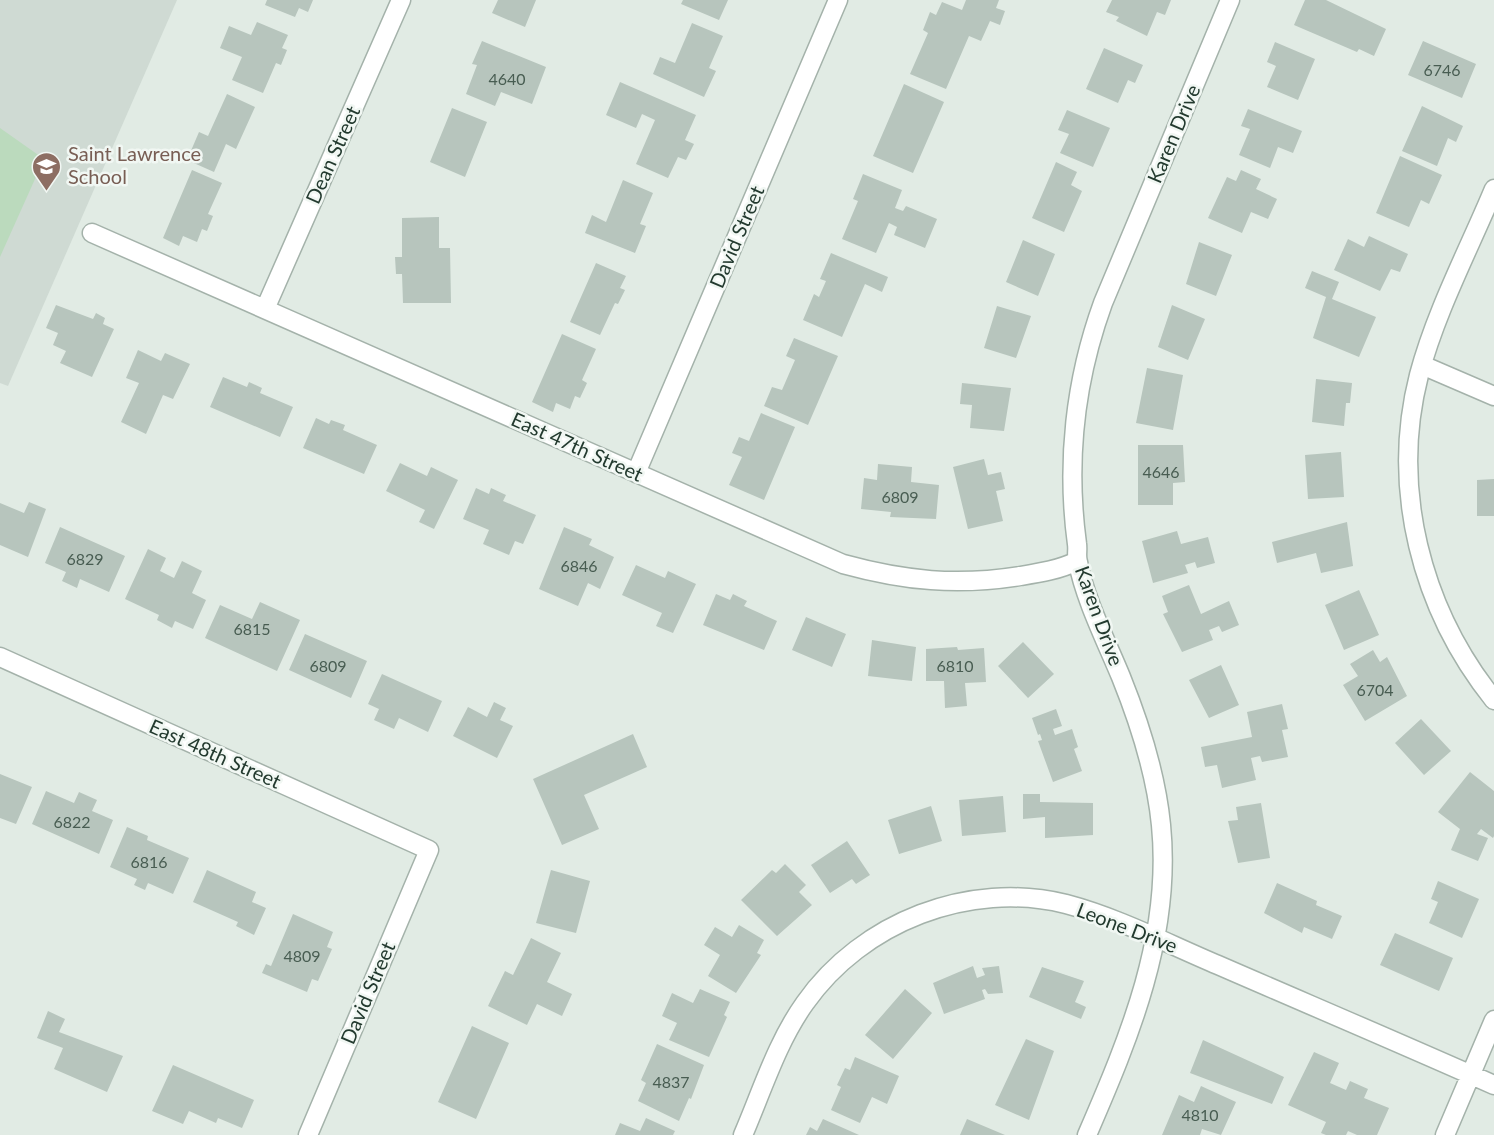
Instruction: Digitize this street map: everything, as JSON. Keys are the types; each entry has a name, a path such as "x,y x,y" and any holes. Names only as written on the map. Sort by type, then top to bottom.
{"street":[{"name":"Dean Street","path":"265,309 401,0"},
{"name":"David Street","path":"636,473 838,0"},
{"name":"Karen Drive","path":"1087,1135 1130,1033 1146,986 1156,937 1163,857 1158,798 1138,723 1109,652 1077,561 1073,500 1073,449 1078,399 1089,345 1112,280 1230,0"},
{"path":"1494,189 1422,365 1409,439 1409,487 1415,536 1432,594 1452,638 1494,700"},
{"name":"East 47th Street","path":"92,233 820,555 880,574 943,583 1031,575 1077,561"},
{"path":"1422,365 1494,396"},
{"name":"East 48th Street","path":"0,657 429,850"},
{"name":"David Street","path":"308,1135 429,850"},
{"name":"Leone Drive","path":"743,1135 785,1037 804,1005 827,976 855,951 896,924 962,902 1026,898 1088,911 1156,937 1494,1085"},
{"path":"1445,1135 1494,1020"}],"shaded area":[{"name":"Saint Lawrence School","path":"0,0 177,0 8,386 0,383"}],"green space":[{"path":"0,128 44,159 0,257"}],"building":[{"path":"267,0 313,0 308,12 299,8 295,17 265,5"},
{"path":"498,0 536,0 525,27 492,13"},
{"path":"683,0 728,0 719,20 681,4"},
{"path":"966,0 999,0 996,8 1005,11 1000,25 990,21 981,41 969,36 946,89 910,74 928,33 923,30 930,12 936,15 942,2 962,10"},
{"path":"1112,0 1171,0 1165,15 1157,12 1147,36 1116,21 1119,17 1106,12"},
{"path":"1305,0 1326,0 1386,29 1374,56 1359,49 1357,52 1294,25"},
{"path":"257,22 288,35 282,48 287,50 281,65 276,63 263,93 232,80 242,57 220,48 229,26 251,35"},
{"path":"692,23 723,36 709,68 716,71 704,97 653,74 660,57 675,63"},
{"path":"482,41 546,67 532,104 501,92 495,106 466,94 477,65 472,64"},
{"path":"1423,41 1476,64 1462,98 1408,75"},
{"path":"1275,42 1315,59 1298,100 1267,87 1276,66 1267,62"},
{"path":"1104,48 1143,65 1135,83 1128,80 1118,103 1086,89"},
{"path":"620,82 696,115 685,140 694,144 686,160 678,157 668,178 636,164 655,120 642,114 636,128 606,115"},
{"path":"904,84 944,102 913,173 873,156"},
{"path":"227,94 255,107 236,149 226,144 214,172 187,160 199,132 208,136"},
{"path":"1422,106 1463,126 1456,142 1448,138 1437,166 1402,151"},
{"path":"452,108 487,122 465,177 430,162"},
{"path":"1248,109 1302,131 1293,153 1278,147 1270,168 1239,155 1250,129 1241,126"},
{"path":"1067,110 1110,128 1093,167 1060,153 1069,134 1058,130"},
{"path":"1400,156 1442,175 1429,204 1421,200 1409,227 1376,213"},
{"path":"1056,162 1077,172 1071,185 1082,191 1064,232 1032,218"},
{"path":"192,170 222,183 208,214 213,216 207,231 202,229 197,242 183,236 179,246 163,238"},
{"path":"1241,170 1261,179 1256,189 1277,199 1268,219 1251,212 1242,233 1208,218 1227,177 1236,181"},
{"path":"863,174 902,190 895,208 903,211 906,206 937,219 925,248 894,235 897,227 889,223 876,253 842,239 858,201 853,199"},
{"path":"623,180 653,193 640,224 646,226 635,253 585,233 592,215 606,222"},
{"path":"439,217 439,248 450,248 451,303 403,303 402,274 396,274 395,257 402,257 402,218"},
{"path":"1369,236 1408,254 1400,272 1391,269 1380,291 1334,270 1348,239 1364,247"},
{"path":"1023,240 1055,254 1038,296 1006,282"},
{"path":"1199,242 1232,255 1216,296 1186,284"},
{"path":"831,253 888,277 882,292 865,284 842,337 803,320 814,294 819,297 826,281 820,279"},
{"path":"596,263 626,276 620,288 625,290 618,304 615,303 600,335 570,322"},
{"path":"1312,271 1339,282 1332,299 1376,317 1359,357 1313,338 1326,297 1305,288"},
{"path":"56,305 93,319 96,313 105,318 103,324 114,329 92,377 60,363 66,351 53,345 58,333 46,328"},
{"path":"1172,305 1205,319 1188,360 1158,347"},
{"path":"997,306 1031,316 1016,358 984,348"},
{"path":"562,334 596,349 582,380 587,383 580,398 575,396 570,409 556,403 553,412 532,402"},
{"path":"794,338 838,356 808,425 764,406 772,387 782,390 795,360 786,356"},
{"path":"138,350 161,361 165,353 190,364 173,399 163,395 146,434 121,422 139,383 126,378"},
{"path":"1147,368 1183,375 1173,430 1136,423"},
{"path":"223,377 247,387 249,382 262,388 260,393 293,407 280,437 210,407"},
{"path":"1316,379 1352,383 1350,403 1346,403 1344,426 1312,422"},
{"path":"962,383 1011,388 1004,431 970,428 972,405 960,404"},
{"path":"761,413 795,427 764,500 729,485 742,457 732,453 739,437 749,441"},
{"path":"316,418 329,424 331,420 345,425 343,430 377,445 364,474 303,448"},
{"path":"1138,445 1183,445 1185,482 1173,483 1173,505 1138,505"},
{"path":"1341,452 1344,497 1308,499 1305,455"},
{"path":"984,459 988,475 1001,472 1005,489 996,491 1003,521 968,529 953,467"},
{"path":"400,463 427,476 431,467 458,480 434,529 419,522 425,510 386,491"},
{"path":"878,464 912,467 911,482 939,485 936,519 890,517 891,512 861,509 864,478 877,480"},
{"path":"1494,479 1494,516 1477,516 1477,480"},
{"path":"476,488 489,494 491,488 506,495 503,501 536,515 523,544 515,541 509,555 483,544 489,530 463,519"},
{"path":"29,502 46,509 28,557 0,545 0,503 24,513"},
{"path":"1347,522 1353,566 1321,573 1316,553 1277,563 1272,542"},
{"path":"60,527 125,556 109,592 80,579 77,588 62,581 66,572 45,563"},
{"path":"564,527 592,539 589,545 614,557 600,589 588,583 578,606 539,589"},
{"path":"1177,531 1181,544 1208,537 1215,563 1197,568 1195,562 1185,565 1188,573 1153,583 1142,541"},
{"path":"148,549 166,558 160,571 174,578 182,561 202,571 192,593 206,600 193,629 175,621 172,628 157,620 159,615 125,599"},
{"path":"636,565 665,578 668,571 696,584 673,633 656,626 662,613 622,595"},
{"path":"1189,585 1201,614 1229,601 1239,625 1222,632 1219,626 1209,630 1213,640 1182,652 1163,614 1168,612 1162,596"},
{"path":"1359,590 1379,635 1344,650 1325,605"},
{"path":"716,594 730,600 733,594 747,601 744,606 777,621 764,650 703,625"},
{"path":"260,602 300,620 277,671 205,638 220,605 252,619"},
{"path":"806,617 846,634 832,667 792,650"},
{"path":"305,634 367,661 351,698 289,670"},
{"path":"872,640 916,647 912,681 868,676"},
{"path":"1023,642 1054,674 1028,698 998,666"},
{"path":"957,647 958,650 984,648 986,682 965,683 967,706 945,708 944,681 926,681 926,649"},
{"path":"1373,650 1380,662 1387,657 1407,696 1365,721 1343,685 1358,676 1350,664"},
{"path":"1221,665 1239,705 1209,718 1189,680"},
{"path":"382,674 442,701 428,732 399,718 394,729 374,720 379,709 368,704"},
{"path":"494,702 506,708 500,720 513,726 497,758 453,736 468,707 487,717"},
{"path":"1282,704 1288,729 1282,730 1288,757 1262,762 1260,756 1251,758 1256,780 1222,788 1217,765 1205,767 1201,747 1252,737 1247,712"},
{"path":"1056,709 1062,726 1053,729 1055,735 1072,729 1078,747 1074,749 1082,771 1053,782 1038,741 1042,740 1032,718"},
{"path":"1421,719 1451,751 1424,775 1395,743"},
{"path":"633,734 647,767 584,795 599,829 562,845 533,779"},
{"path":"1470,772 1494,791 1494,836 1493,838 1481,829 1477,834 1488,838 1478,861 1451,850 1460,829 1438,812"},
{"path":"0,774 32,787 16,824 0,818"},
{"path":"46,791 74,803 79,792 97,800 92,811 113,820 99,854 32,824"},
{"path":"1023,794 1040,794 1040,802 1093,803 1093,835 1045,838 1045,817 1023,819"},
{"path":"1003,796 1006,832 962,836 959,800"},
{"path":"1261,803 1270,858 1238,863 1228,821 1238,820 1236,807"},
{"path":"931,806 942,841 899,854 888,820"},
{"path":"127,827 148,836 147,840 189,858 173,894 148,883 145,890 134,885 137,879 110,867"},
{"path":"847,841 870,875 856,884 852,879 830,893 811,865"},
{"path":"785,864 806,885 799,892 812,905 777,936 741,900 772,870 776,873"},
{"path":"207,870 256,892 252,902 266,908 254,935 236,926 238,922 193,902"},
{"path":"551,870 590,881 576,933 536,923"},
{"path":"1438,881 1479,899 1462,938 1429,923 1438,902 1431,899"},
{"path":"1277,883 1317,901 1316,905 1342,916 1332,939 1304,927 1302,933 1264,913"},
{"path":"293,914 333,932 327,947 332,949 318,981 312,979 307,992 262,973 266,964 271,966"},
{"path":"739,925 764,940 757,953 761,955 736,993 708,976 720,955 704,945 715,927 732,937"},
{"path":"1395,933 1453,958 1439,991 1380,965"},
{"path":"531,938 561,953 547,982 572,994 562,1016 537,1004 527,1025 488,1006 505,971 513,975"},
{"path":"973,966 977,978 985,975 982,968 999,966 1003,993 988,994 985,989 982,990 985,999 944,1014 933,983"},
{"path":"1042,967 1084,981 1075,1002 1086,1007 1081,1019 1029,997"},
{"path":"700,989 730,1002 724,1015 727,1017 709,1057 669,1040 677,1023 662,1016 672,993 693,1003"},
{"path":"905,989 932,1013 893,1059 865,1035"},
{"path":"48,1011 65,1019 59,1032 123,1056 107,1092 54,1069 63,1048 37,1038"},
{"path":"472,1026 509,1043 476,1119 438,1102"},
{"path":"1026,1039 1054,1051 1029,1120 995,1105"},
{"path":"1203,1040 1284,1077 1272,1104 1190,1073"},
{"path":"657,1044 704,1065 691,1099 689,1098 679,1121 638,1101 646,1083 641,1080"},
{"path":"1314,1052 1339,1063 1330,1083 1346,1090 1350,1081 1368,1089 1364,1098 1389,1108 1377,1135 1357,1135 1348,1131 1346,1135 1326,1135 1321,1133 1326,1122 1288,1105"},
{"path":"855,1057 899,1076 887,1104 872,1097 860,1123 831,1110 841,1087 837,1085 845,1068 850,1070"},
{"path":"173,1065 254,1100 242,1128 218,1118 216,1123 189,1111 183,1124 152,1111"},
{"path":"1201,1086 1236,1102 1221,1135 1202,1129 1200,1135 1162,1135 1179,1095 1194,1102"},
{"path":"646,1118 675,1131 673,1135 615,1135 620,1123 640,1131"},
{"path":"823,1119 859,1135 806,1135 810,1127 817,1131"},
{"path":"967,1119 1005,1135 960,1135"}],"place":[{"name":"Saint Lawrence School","path":"47,192"}]}
